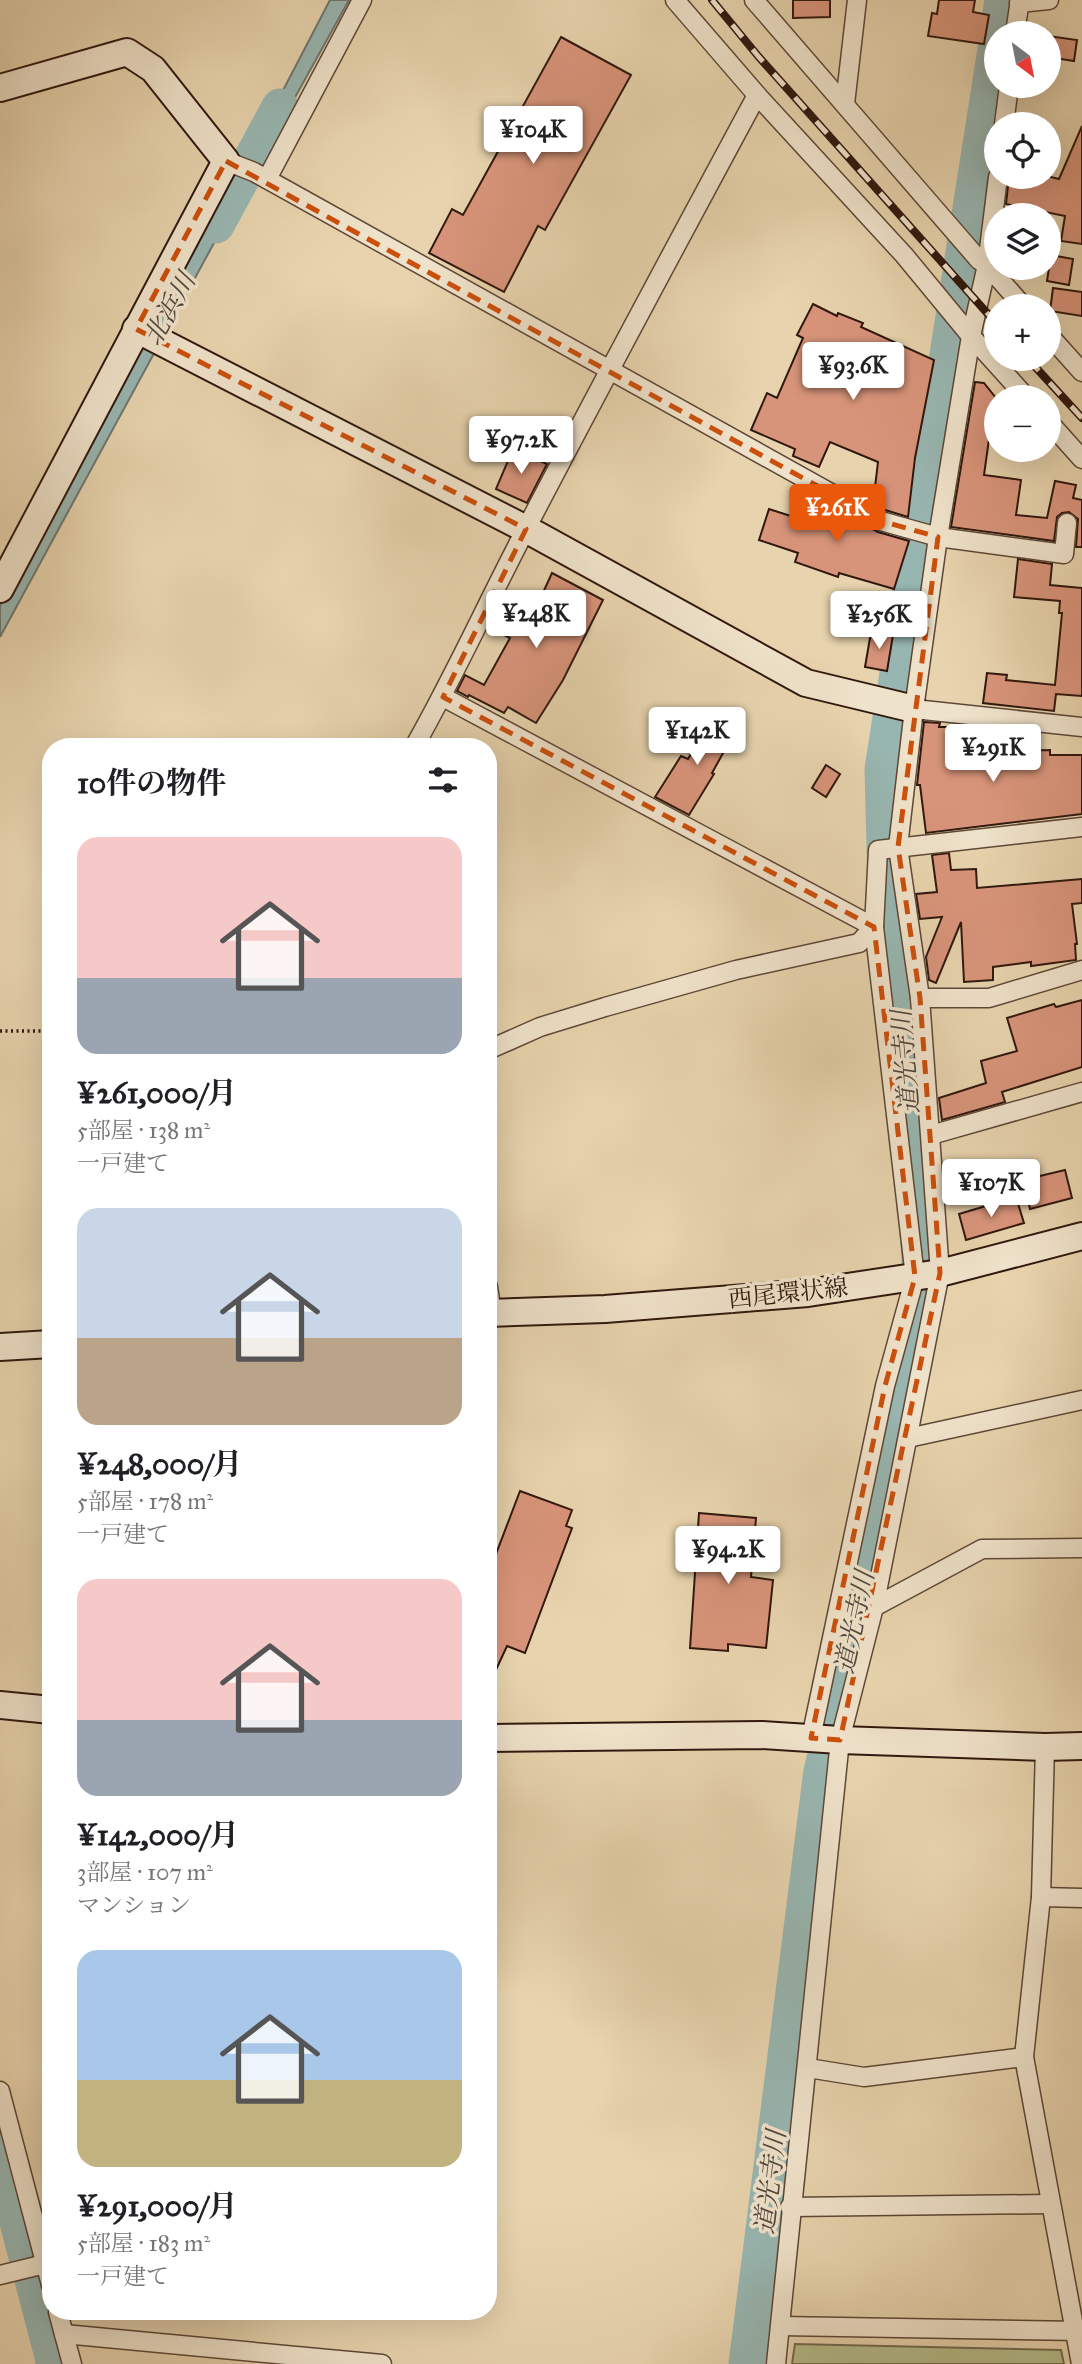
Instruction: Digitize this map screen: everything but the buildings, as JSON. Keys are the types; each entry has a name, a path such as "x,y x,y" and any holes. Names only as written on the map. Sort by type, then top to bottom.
{"street":[{"path":"0,589 246,169 362,0"},
{"path":"675,0 757,95 904,255 1015,385"},
{"path":"754,0 1012,294"},
{"path":"845,104 857,0"},
{"path":"1017,21 1019,2 1049,0"},
{"path":"0,89 127,52 153,69 246,169 881,521 937,536 1073,555 1067,523"},
{"path":"419,738 443,697 526,529 757,95"},
{"path":"825,1739 874,1607 908,1438 928,1275 931,1135 920,998 897,847 937,536 996,189"},
{"path":"148,336 526,529 806,683 913,709 1082,727"},
{"path":"1061,349 1082,372"},
{"path":"1061,435 1082,458"},
{"path":"443,697 874,927"},
{"path":"776,2364 790,2207 808,2068 825,1739 885,1386 928,1275 874,927 878,850 1082,827"},
{"path":"497,1046 540,1027 736,970 859,943 874,927"},
{"path":"920,998 989,998 1082,970"},
{"path":"931,1135 1082,1091"},
{"name":"西尾環状線","path":"497,1304 605,1309 808,1293 928,1275 1082,1236"},
{"path":"0,1347 42,1345"},
{"path":"908,1438 1082,1400"},
{"path":"874,1607 982,1549 1082,1548"},
{"path":"0,1705 42,1709"},
{"path":"497,1738 762,1735 1045,1747 1082,1746"},
{"path":"1045,1747 1041,1897 1024,2057 1049,2204 1078,2332 1081,2364"},
{"path":"1041,1897 1082,1898"},
{"path":"808,2068 864,2077 1024,2057"},
{"path":"0,2091 37,2266 42,2273"},
{"path":"790,2207 1049,2204"},
{"path":"0,2275 37,2266"},
{"path":"60,2320 72,2364"},
{"path":"781,2326 1078,2332"},
{"path":"64,2334 382,2364"}],"path":[{"path":"0,1031 42,1031"}],"highlighted area":[{"path":"226,161 881,521 938,537 898,847 920,998 940,1273 840,1740 811,1738 885,1386 915,1277 874,927 443,697 526,529 136,329"}],"green space":[{"path":"795,2344 1061,2350 1064,2364 792,2364"}],"water":[{"path":"330,0 349,0 263,155 253,148"},
{"name":"北浜川","path":"233,178 246,184 0,637 0,606"},
{"path":"0,2126 34,2254 22,2257 0,2170"}],"waterway":[{"name":"道光寺川","path":"1000,21 1003,0"},
{"name":"道光寺川","path":"747,2364 822,1771 921,1313 922,1288 903,1021 887,924 883,769 988,98"},
{"name":"北浜川","path":"216,225 280,107"},
{"name":"北浜川","path":"0,2153 42,2314"},
{"name":"北浜川","path":"44,2320 55,2364"}],"railway":[{"path":"712,0 758,56 984,310"},
{"path":"1039,371 1082,418"}]}
